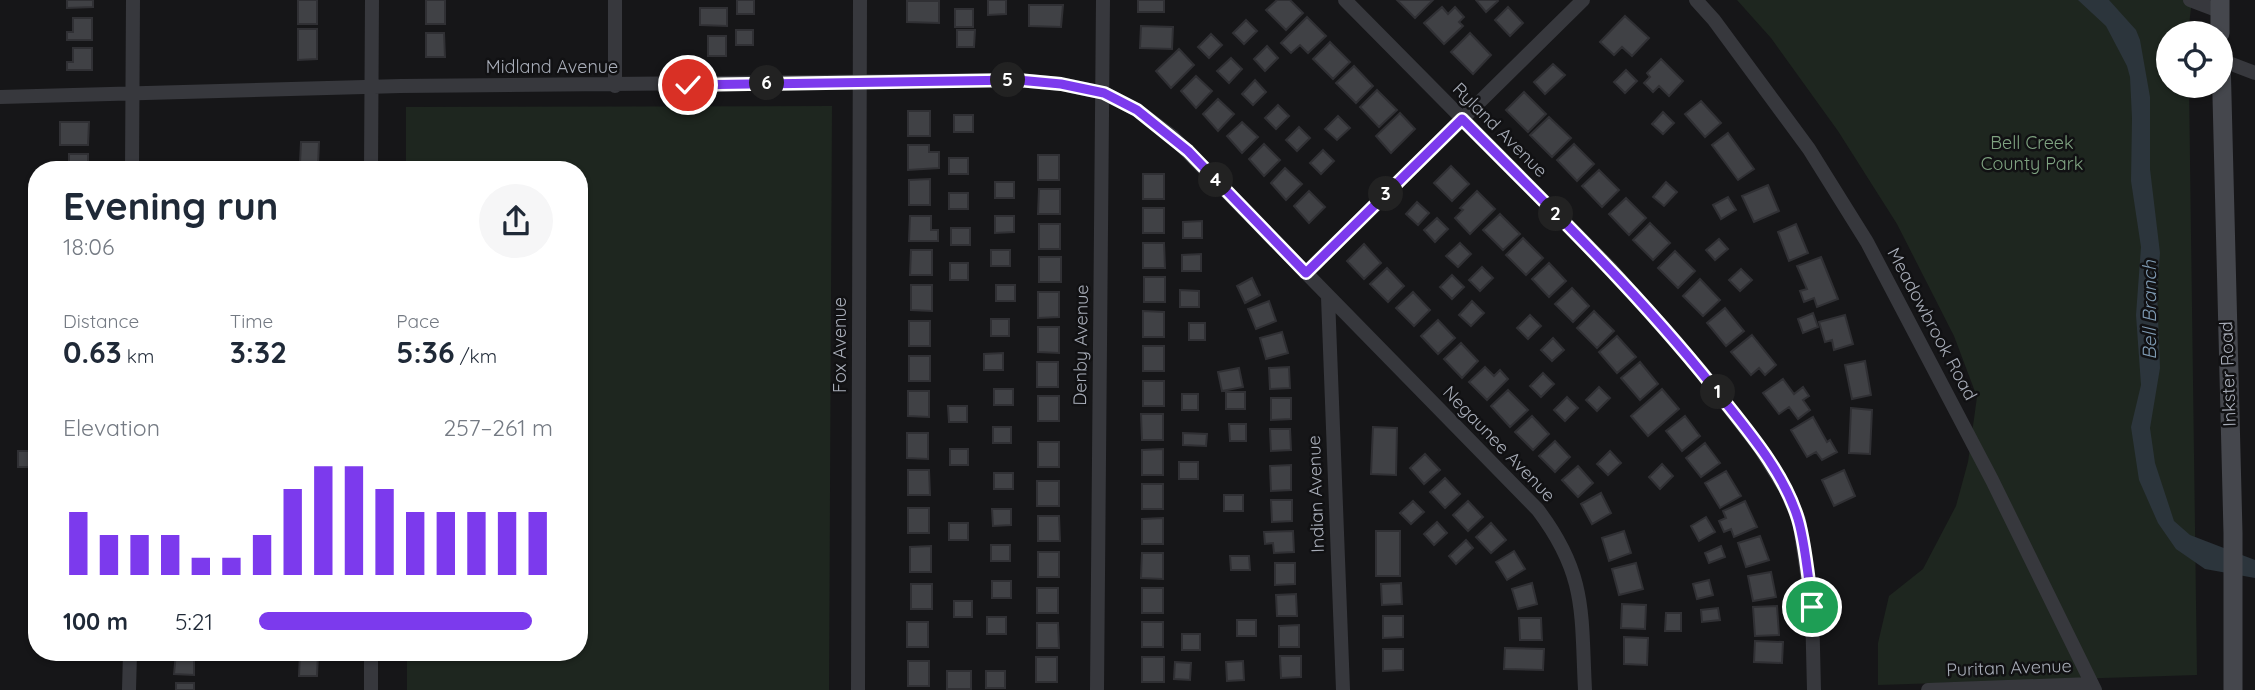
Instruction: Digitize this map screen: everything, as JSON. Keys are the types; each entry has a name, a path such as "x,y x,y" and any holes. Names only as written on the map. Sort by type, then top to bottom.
{"main road":[{"name":"Inkster Road","path":"2222,98 2234,533 2233,690"}],"street":[{"path":"132,161 133,0"},
{"path":"371,161 372,0"},
{"path":"615,0 615,86"},
{"name":"Fox Avenue","path":"858,690 860,0"},
{"name":"Denby Avenue","path":"1097,690 1103,0"},
{"name":"Ryland Avenue","path":"1345,0 1612,270 1671,335 1737,416 1786,490 1799,520 1809,580 1814,643 1814,690"},
{"path":"1104,93 1137,110 1172,136 1306,273 1583,0"},
{"name":"Meadowbrook Road","path":"1696,0 1801,138 1843,200 1986,468 2094,687"},
{"path":"2190,0 2220,6"},
{"path":"2233,64 2255,73"},
{"name":"Midland Avenue","path":"0,97 371,88 1018,80 1061,84 1104,93"},
{"name":"Negaunee Avenue","path":"1306,273 1538,510 1553,530 1570,562 1580,597 1585,690"},
{"name":"Indian Avenue","path":"1328,298 1343,690"},
{"path":"129,690 130,661"},
{"path":"371,661 371,690"},
{"name":"Puritan Avenue","path":"1928,690 2094,687"}],"green space":[{"name":"Bell Creek County Park","path":"1737,0 2192,0 2189,21 2156,21 2156,98 2189,98 2197,675 1878,685 1878,643 1889,596 1923,569 1956,506 1968,462 1977,397 1954,336 1897,224 1838,131 1771,38"},
{"path":"832,106 829,690 407,690 407,661 588,661 588,161 406,161 406,107"}],"water":[{"name":"Bell Branch","path":"2078,0 2109,0 2136,30 2150,97 2150,169 2160,253 2157,291 2160,368 2150,428 2155,463 2174,521 2190,535 2255,560 2255,578 2205,569 2176,549 2158,523 2139,480 2131,427 2141,385 2136,315 2141,247 2131,181 2130,77 2106,26"}],"building":[{"path":"67,0 93,0 93,7 67,8"},
{"path":"298,0 317,0 317,24 298,24"},
{"path":"426,0 445,0 445,24 426,24"},
{"path":"737,0 754,0 754,14 737,14"},
{"path":"988,0 1006,0 1006,14 988,15"},
{"path":"1138,0 1164,0 1164,12 1138,12"},
{"path":"1277,0 1290,0 1303,13 1286,30 1266,10"},
{"path":"1397,0 1433,0 1415,18"},
{"path":"1476,0 1497,0 1498,1 1486,12"},
{"path":"907,1 939,1 939,23 907,22"},
{"path":"1029,5 1063,5 1061,27 1029,26"},
{"path":"1442,7 1448,14 1455,7 1464,17 1459,22 1463,26 1444,44 1424,23"},
{"path":"1508,7 1523,23 1510,36 1495,20"},
{"path":"700,8 727,8 727,26 700,25"},
{"path":"955,9 973,9 973,27 955,27"},
{"path":"1625,16 1649,38 1632,56 1622,47 1614,55 1600,42"},
{"path":"1307,17 1326,36 1308,53 1300,45 1291,53 1281,43"},
{"path":"73,18 92,18 92,40 67,40 67,32 73,32"},
{"path":"1246,20 1257,31 1244,44 1233,33"},
{"path":"1141,26 1173,27 1172,49 1140,48"},
{"path":"298,29 317,29 317,59 298,60"},
{"path":"736,30 753,30 753,45 736,45"},
{"path":"957,30 975,30 974,47 957,47"},
{"path":"426,33 444,33 445,57 426,57"},
{"path":"1470,33 1491,55 1473,74 1451,52"},
{"path":"1211,34 1222,45 1209,58 1198,47"},
{"path":"708,36 726,36 726,56 708,56"},
{"path":"1330,42 1350,62 1333,79 1313,59"},
{"path":"1267,46 1278,58 1265,71 1254,59"},
{"path":"73,48 92,48 92,70 67,70 67,62 73,62"},
{"path":"1179,49 1194,65 1171,88 1156,71"},
{"path":"1231,58 1242,69 1229,83 1217,71"},
{"path":"1661,59 1683,81 1669,96 1659,86 1653,92 1644,83 1650,77 1647,73"},
{"path":"1553,64 1565,75 1545,94 1534,82"},
{"path":"1354,66 1373,86 1356,103 1336,83"},
{"path":"1626,70 1637,81 1625,93 1614,82"},
{"path":"1196,76 1212,91 1196,108 1181,91"},
{"path":"1255,80 1266,92 1253,105 1242,94"},
{"path":"1377,90 1397,110 1379,127 1360,107"},
{"path":"1524,92 1546,114 1528,132 1506,110"},
{"path":"1218,99 1234,114 1218,131 1203,114"},
{"path":"1701,101 1721,123 1705,137 1685,114"},
{"path":"1278,105 1289,116 1276,129 1265,118"},
{"path":"908,111 930,111 930,136 908,136"},
{"path":"1663,112 1674,123 1663,134 1652,124"},
{"path":"1400,113 1415,129 1391,153 1376,136"},
{"path":"954,115 973,115 973,132 954,132"},
{"path":"1338,116 1350,128 1337,140 1325,129"},
{"path":"1549,117 1571,138 1552,157 1530,135"},
{"path":"60,122 89,122 88,145 60,145"},
{"path":"1242,122 1258,137 1242,153 1227,136"},
{"path":"1299,127 1310,138 1297,151 1286,140"},
{"path":"1728,133 1754,169 1738,180 1712,145"},
{"path":"301,142 319,142 318,161 300,161"},
{"path":"1264,144 1280,160 1264,176 1249,159"},
{"path":"1574,144 1594,164 1577,181 1557,160"},
{"path":"908,145 929,145 929,152 939,152 939,168 908,170"},
{"path":"1323,150 1334,161 1321,174 1310,163"},
{"path":"69,154 88,154 88,161 69,161"},
{"path":"1038,155 1059,155 1059,180 1038,180"},
{"path":"949,158 968,158 968,174 949,174"},
{"path":"1451,166 1469,184 1452,201 1434,183"},
{"path":"1285,168 1302,184 1286,200 1271,183"},
{"path":"1599,170 1619,190 1602,207 1582,186"},
{"path":"1143,174 1164,174 1164,199 1143,199"},
{"path":"930,179 930,205 909,205 909,180"},
{"path":"995,182 1014,182 1014,198 995,198"},
{"path":"1666,182 1677,192 1664,206 1653,197"},
{"path":"1768,185 1779,211 1754,222 1742,196"},
{"path":"1039,189 1060,189 1060,214 1038,214"},
{"path":"1309,191 1325,207 1309,223 1294,206"},
{"path":"1477,191 1495,209 1470,234 1455,218 1463,210 1460,208"},
{"path":"949,193 968,193 968,209 949,209"},
{"path":"1728,197 1736,210 1721,219 1713,205"},
{"path":"1626,198 1646,218 1629,235 1609,214"},
{"path":"1417,202 1429,213 1418,225 1406,214"},
{"path":"1143,208 1164,208 1164,233 1143,233"},
{"path":"1500,214 1520,234 1503,250 1483,230"},
{"path":"910,216 931,216 931,230 938,230 938,241 909,241"},
{"path":"995,216 1014,216 1014,232 995,233"},
{"path":"1437,218 1448,229 1435,242 1424,230"},
{"path":"1202,221 1202,238 1183,238 1183,222"},
{"path":"1650,223 1670,243 1653,260 1633,240"},
{"path":"1039,224 1060,224 1060,249 1039,249"},
{"path":"1796,224 1808,253 1789,261 1778,232"},
{"path":"951,228 970,228 970,245 951,245"},
{"path":"1523,238 1543,258 1526,275 1506,255"},
{"path":"1719,239 1728,249 1715,260 1706,250"},
{"path":"1143,243 1164,243 1165,268 1143,268"},
{"path":"1460,243 1471,254 1458,267 1446,256"},
{"path":"1364,244 1381,263 1364,279 1347,261"},
{"path":"911,250 932,250 932,275 910,275"},
{"path":"991,250 1010,250 1010,266 991,266"},
{"path":"1675,251 1695,271 1678,288 1658,268"},
{"path":"1201,254 1201,271 1182,271 1182,255"},
{"path":"1039,257 1061,257 1061,282 1039,282"},
{"path":"1821,257 1838,299 1817,307 1814,298 1804,302 1800,291 1807,289 1797,266"},
{"path":"950,263 968,263 968,280 950,280"},
{"path":"1549,263 1566,281 1549,297 1532,279"},
{"path":"1482,267 1493,278 1480,291 1469,280"},
{"path":"1387,268 1404,286 1388,302 1370,284"},
{"path":"1741,269 1752,280 1740,291 1729,280"},
{"path":"1452,275 1464,287 1452,299 1440,287"},
{"path":"1144,277 1165,277 1165,302 1144,302"},
{"path":"1252,278 1260,295 1245,303 1237,286"},
{"path":"1700,279 1720,300 1703,316 1683,296"},
{"path":"911,285 932,285 932,311 911,310"},
{"path":"996,285 1015,285 1015,301 996,301"},
{"path":"1572,288 1589,306 1573,322 1555,304"},
{"path":"1180,290 1199,291 1199,307 1180,307"},
{"path":"1038,292 1059,292 1059,317 1038,318"},
{"path":"1413,292 1430,310 1414,326 1396,308"},
{"path":"1269,301 1276,321 1256,329 1248,309"},
{"path":"1472,301 1484,313 1471,326 1459,315"},
{"path":"1725,308 1744,331 1726,346 1707,323"},
{"path":"1143,311 1164,312 1164,337 1143,337"},
{"path":"1594,311 1614,331 1597,348 1577,328"},
{"path":"1813,313 1818,327 1803,333 1798,319"},
{"path":"1530,315 1541,326 1528,339 1517,328"},
{"path":"1845,315 1853,344 1834,350 1832,340 1825,342 1819,322"},
{"path":"991,319 1009,319 1009,336 991,336"},
{"path":"1438,320 1455,338 1438,354 1421,336"},
{"path":"909,321 930,321 930,346 909,346"},
{"path":"1189,323 1205,323 1205,340 1189,340"},
{"path":"1038,327 1059,327 1059,353 1038,352"},
{"path":"1282,332 1288,353 1266,359 1260,338"},
{"path":"1752,335 1776,365 1765,375 1759,368 1751,375 1731,352"},
{"path":"1617,336 1636,357 1617,373 1599,352"},
{"path":"1553,338 1564,350 1552,361 1541,350"},
{"path":"1461,343 1478,361 1462,378 1444,359"},
{"path":"1143,346 1164,346 1164,371 1143,371"},
{"path":"1003,353 1003,370 984,370 984,354"},
{"path":"909,356 930,356 930,381 909,381"},
{"path":"1865,361 1871,395 1852,399 1845,365"},
{"path":"1037,362 1058,362 1058,387 1037,387"},
{"path":"1640,362 1658,384 1640,400 1621,378"},
{"path":"1289,367 1290,388 1270,389 1269,368"},
{"path":"1485,367 1494,376 1500,370 1508,379 1487,400 1469,382"},
{"path":"1239,368 1243,387 1222,391 1218,372"},
{"path":"1543,373 1554,384 1541,397 1530,386"},
{"path":"1783,379 1794,394 1803,387 1809,396 1803,400 1810,410 1798,419 1789,407 1779,414 1763,393"},
{"path":"1143,381 1164,381 1164,406 1143,406"},
{"path":"1599,387 1610,398 1597,411 1586,400"},
{"path":"994,389 1013,389 1013,405 994,405"},
{"path":"1662,389 1679,409 1648,436 1631,416"},
{"path":"1508,390 1528,410 1510,427 1491,406"},
{"path":"908,391 929,391 929,417 908,416"},
{"path":"1226,392 1245,392 1245,409 1226,409"},
{"path":"1182,394 1198,394 1198,410 1182,410"},
{"path":"1038,396 1059,396 1059,421 1038,421"},
{"path":"1567,397 1578,408 1565,421 1554,410"},
{"path":"1271,398 1291,398 1291,419 1271,420"},
{"path":"948,406 967,406 967,422 949,422"},
{"path":"1851,408 1872,410 1870,454 1849,453"},
{"path":"1141,414 1163,414 1163,440 1142,440"},
{"path":"1532,416 1549,434 1533,450 1515,432"},
{"path":"1685,416 1700,436 1682,451 1666,431"},
{"path":"1813,417 1827,442 1830,440 1837,452 1822,460 1816,452 1807,457 1791,430"},
{"path":"1229,424 1246,424 1246,441 1230,441"},
{"path":"993,427 1011,427 1011,443 993,443"},
{"path":"1373,427 1397,428 1396,475 1371,474"},
{"path":"1270,429 1290,429 1291,450 1271,451"},
{"path":"907,433 928,433 928,459 907,458"},
{"path":"1183,433 1207,434 1206,446 1183,445"},
{"path":"1555,441 1570,457 1555,472 1539,456"},
{"path":"1038,442 1059,442 1059,467 1038,467"},
{"path":"1705,443 1720,463 1701,477 1686,458"},
{"path":"950,449 968,449 968,465 950,465"},
{"path":"1163,449 1163,475 1142,475 1142,450"},
{"path":"18,451 28,451 28,467 18,467"},
{"path":"1610,451 1621,463 1608,475 1597,464"},
{"path":"1425,454 1440,470 1424,484 1410,468"},
{"path":"1179,462 1198,462 1198,479 1179,479"},
{"path":"1662,464 1673,476 1660,489 1649,477"},
{"path":"1291,465 1291,490 1271,491 1270,466"},
{"path":"1578,466 1593,483 1578,497 1562,480"},
{"path":"908,470 929,470 930,495 908,495"},
{"path":"1844,470 1855,496 1834,506 1822,480"},
{"path":"1726,471 1741,496 1720,508 1705,483"},
{"path":"994,473 1013,473 1013,489 994,489"},
{"path":"1445,478 1460,494 1445,508 1430,492"},
{"path":"1037,481 1059,481 1059,506 1037,506"},
{"path":"1142,484 1163,484 1163,509 1142,509"},
{"path":"1601,493 1611,513 1592,524 1581,504"},
{"path":"1224,495 1243,495 1243,511 1224,511"},
{"path":"1271,500 1292,500 1292,521 1272,522"},
{"path":"1413,501 1424,512 1411,524 1400,513"},
{"path":"1468,501 1483,517 1468,531 1453,515"},
{"path":"1745,501 1757,527 1734,537 1731,529 1724,532 1719,521 1726,518 1723,511"},
{"path":"908,508 929,508 929,533 908,533"},
{"path":"992,509 1011,509 1011,525 993,526"},
{"path":"1038,516 1059,516 1060,541 1038,541"},
{"path":"1706,517 1715,532 1699,541 1691,526"},
{"path":"1163,518 1163,544 1142,544 1142,519"},
{"path":"1437,522 1447,533 1434,545 1424,534"},
{"path":"949,523 968,523 968,540 949,540"},
{"path":"1491,523 1506,540 1491,553 1476,537"},
{"path":"1293,531 1294,552 1274,553 1273,543 1265,544 1264,532"},
{"path":"1376,531 1400,531 1400,576 1376,576"},
{"path":"1624,531 1631,553 1609,561 1602,538"},
{"path":"1760,536 1769,560 1746,567 1738,543"},
{"path":"1466,540 1473,548 1456,564 1449,556"},
{"path":"991,545 1010,545 1010,561 991,561"},
{"path":"931,546 931,572 910,572 910,547"},
{"path":"1721,546 1725,557 1709,563 1705,553"},
{"path":"1514,551 1525,569 1507,580 1496,562"},
{"path":"1038,552 1059,552 1059,577 1038,577"},
{"path":"1142,553 1163,553 1163,579 1141,578"},
{"path":"1230,556 1249,556 1250,570 1231,570"},
{"path":"1275,563 1295,563 1295,584 1275,585"},
{"path":"1636,563 1643,589 1619,595 1612,569"},
{"path":"1771,572 1776,597 1753,601 1748,576"},
{"path":"1709,580 1713,595 1697,599 1693,584"},
{"path":"992,581 1011,581 1011,598 992,598"},
{"path":"1401,583 1402,604 1382,605 1381,584"},
{"path":"1532,583 1537,604 1518,609 1512,589"},
{"path":"911,584 932,584 932,609 911,609"},
{"path":"1037,588 1058,588 1058,613 1037,613"},
{"path":"1142,588 1163,588 1163,613 1142,613"},
{"path":"1296,594 1297,616 1277,616 1276,595"},
{"path":"954,601 972,601 972,617 954,617"},
{"path":"1622,604 1646,605 1645,629 1621,628"},
{"path":"1777,606 1779,635 1755,636 1753,607"},
{"path":"1718,608 1720,620 1702,622 1701,610"},
{"path":"1666,613 1681,613 1681,631 1665,631"},
{"path":"1383,616 1403,616 1403,637 1383,638"},
{"path":"987,617 1006,617 1006,634 987,634"},
{"path":"1519,618 1541,618 1542,640 1520,640"},
{"path":"1237,620 1256,620 1256,636 1237,636"},
{"path":"907,622 928,622 928,647 907,647"},
{"path":"1142,622 1163,622 1163,647 1142,647"},
{"path":"1037,623 1058,623 1059,648 1037,648"},
{"path":"1299,625 1299,647 1279,647 1279,626"},
{"path":"1182,634 1200,634 1200,650 1182,650"},
{"path":"1624,637 1648,638 1647,665 1624,664"},
{"path":"1755,641 1783,642 1782,663 1754,662"},
{"path":"1505,648 1544,649 1543,670 1504,669"},
{"path":"1383,649 1403,649 1403,670 1383,671"},
{"path":"1280,656 1301,656 1301,677 1281,678"},
{"path":"1036,657 1057,657 1057,682 1036,682"},
{"path":"1142,657 1164,657 1164,682 1142,682"},
{"path":"175,661 194,661 194,675 174,674"},
{"path":"300,661 318,661 317,676 299,676"},
{"path":"908,661 929,661 929,686 908,686"},
{"path":"1243,661 1244,680 1227,681 1226,662"},
{"path":"1175,662 1191,663 1190,680 1174,679"},
{"path":"947,671 971,671 971,689 947,689"},
{"path":"986,671 1005,671 1005,688 986,688"},
{"path":"176,683 194,683 194,690 176,690"}],"route":[{"path":"688,85 1018,80 1061,84 1104,93 1137,110 1172,136 1306,273 1462,119 1612,270 1671,335 1737,416 1786,490 1799,520 1812,607"}]}
